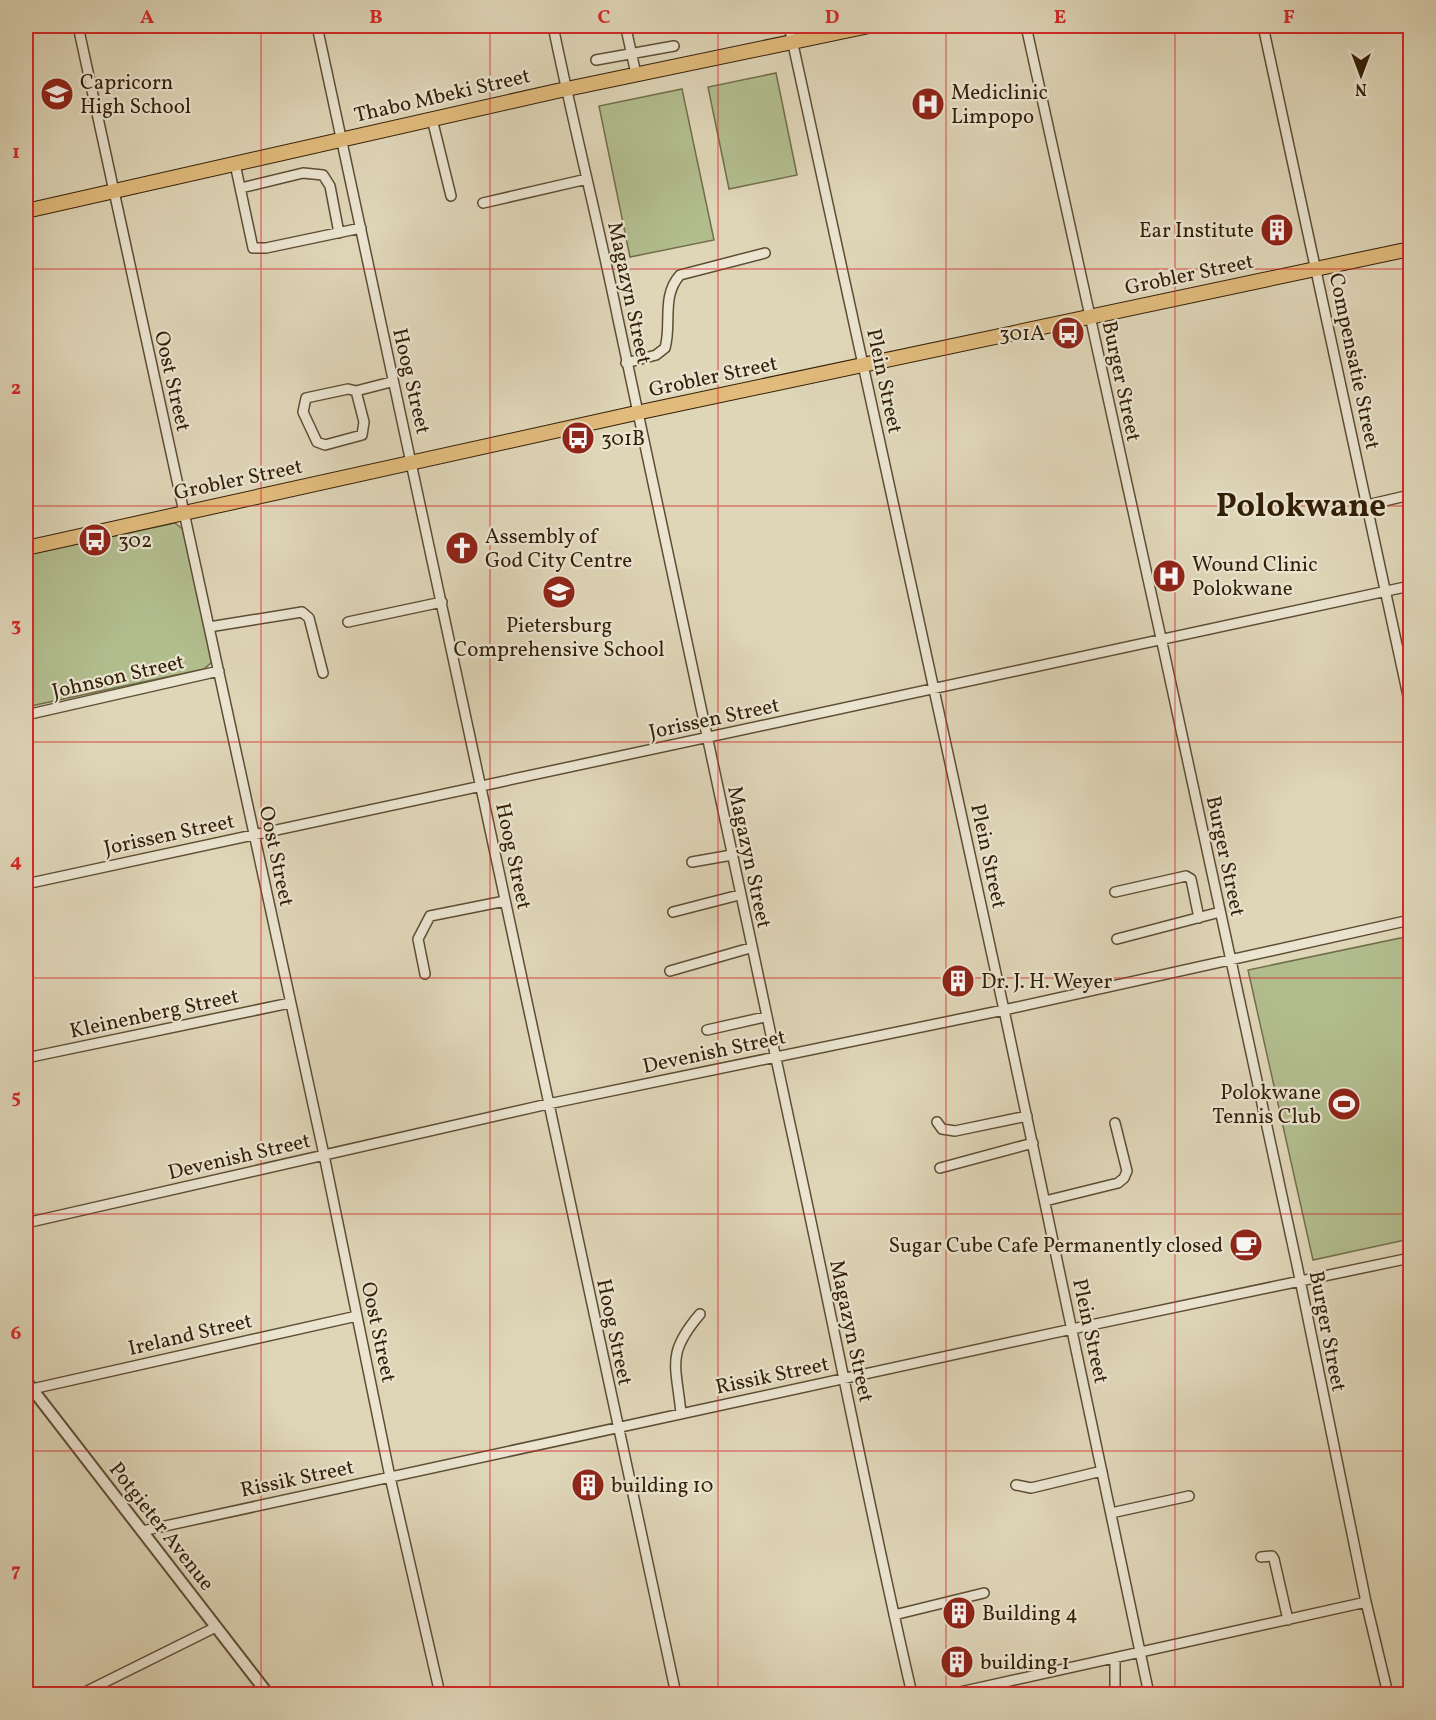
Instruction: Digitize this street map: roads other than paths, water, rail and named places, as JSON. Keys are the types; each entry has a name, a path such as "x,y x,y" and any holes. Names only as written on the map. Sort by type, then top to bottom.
{"main road":[{"name":"Thabo Mbeki Street","path":"26,210 567,89 868,26"},
{"name":"Grobler Street","path":"26,548 636,413 1410,249"}],"street":[{"name":"Oost Street","path":"78,26 324,1155 390,1478 441,1695"},
{"name":"Hoog Street","path":"317,26 392,382 413,463 676,1695"},
{"name":"Magazyn Street","path":"553,26 912,1695"},
{"name":"Plein Street","path":"789,26 1033,1143 1149,1695"},
{"name":"Burger Street","path":"1026,26 1162,640 1366,1602 1388,1695"},
{"name":"Compensatie Street","path":"1263,26 1318,269 1410,705"},
{"path":"627,33 636,74"},
{"path":"596,60 674,46"},
{"path":"432,119 451,196"},
{"path":"235,164 251,244 255,249 361,228"},
{"path":"241,188 303,173 323,175 330,186 339,233"},
{"path":"483,203 587,179"},
{"path":"626,363 656,356 665,348 667,307 671,290 680,275 765,253"},
{"path":"356,391 363,422 362,435 325,445 317,442 305,418 304,400 348,389 356,391 392,382"},
{"path":"1366,505 1410,495"},
{"name":"Jorissen Street","path":"26,884 254,834 481,788 1410,586"},
{"path":"348,622 442,602"},
{"path":"209,627 303,612 309,618 323,673"},
{"name":"Johnson Street","path":"26,715 219,671"},
{"path":"692,862 732,855"},
{"path":"1115,892 1175,877 1189,877 1199,918"},
{"path":"673,912 739,895"},
{"path":"425,974 418,939 430,915 505,901"},
{"path":"1117,939 1220,912"},
{"name":"Devenish Street","path":"26,1223 548,1104 1004,1010 1410,920"},
{"path":"670,970 750,948"},
{"name":"Kleinenberg Street","path":"26,1058 290,1003"},
{"path":"706,1030 765,1017"},
{"path":"937,1122 942,1129 955,1131 1027,1116"},
{"path":"1045,1201 1118,1183 1124,1178 1127,1171 1115,1123"},
{"path":"940,1168 1033,1143"},
{"name":"Rissik Street","path":"142,1531 617,1426 1410,1258"},
{"path":"681,1413 675,1351 680,1339 700,1314"},
{"name":"Ireland Street","path":"29,1385 357,1316"},
{"name":"Potgieter Avenue","path":"29,1385 268,1695"},
{"path":"1016,1485 1031,1488 1102,1471"},
{"path":"1110,1513 1189,1496"},
{"path":"1261,1557 1272,1556 1274,1559 1288,1620"},
{"path":"894,1615 984,1593"},
{"path":"951,1695 1366,1602"},
{"path":"81,1695 216,1627"},
{"path":"1115,1659 1115,1695"}],"place":[{"name":"Capricorn High School","path":"57,94"},
{"name":"Mediclinic Limpopo","path":"928,104"},
{"name":"Ear Institute","path":"1277,230"},
{"name":"301A","path":"1068,333"},
{"name":"301B","path":"578,438"},
{"name":"302","path":"95,540"},
{"name":"Assembly of God City Centre","path":"462,548"},
{"name":"Wound Clinic Polokwane","path":"1169,576"},
{"name":"Pietersburg Comprehensive School","path":"559,592"},
{"name":"Dr. J. H. Weyer","path":"958,981"},
{"name":"Polokwane Tennis Club","path":"1344,1104"},
{"name":"Sugar Cube Cafe Permanently closed","path":"1246,1245"},
{"name":"building 10","path":"588,1485"},
{"name":"Building 4","path":"959,1613"},
{"name":"building 1","path":"957,1662"}],"district":[{"name":"Polokwane","path":"1301,504"}]}
